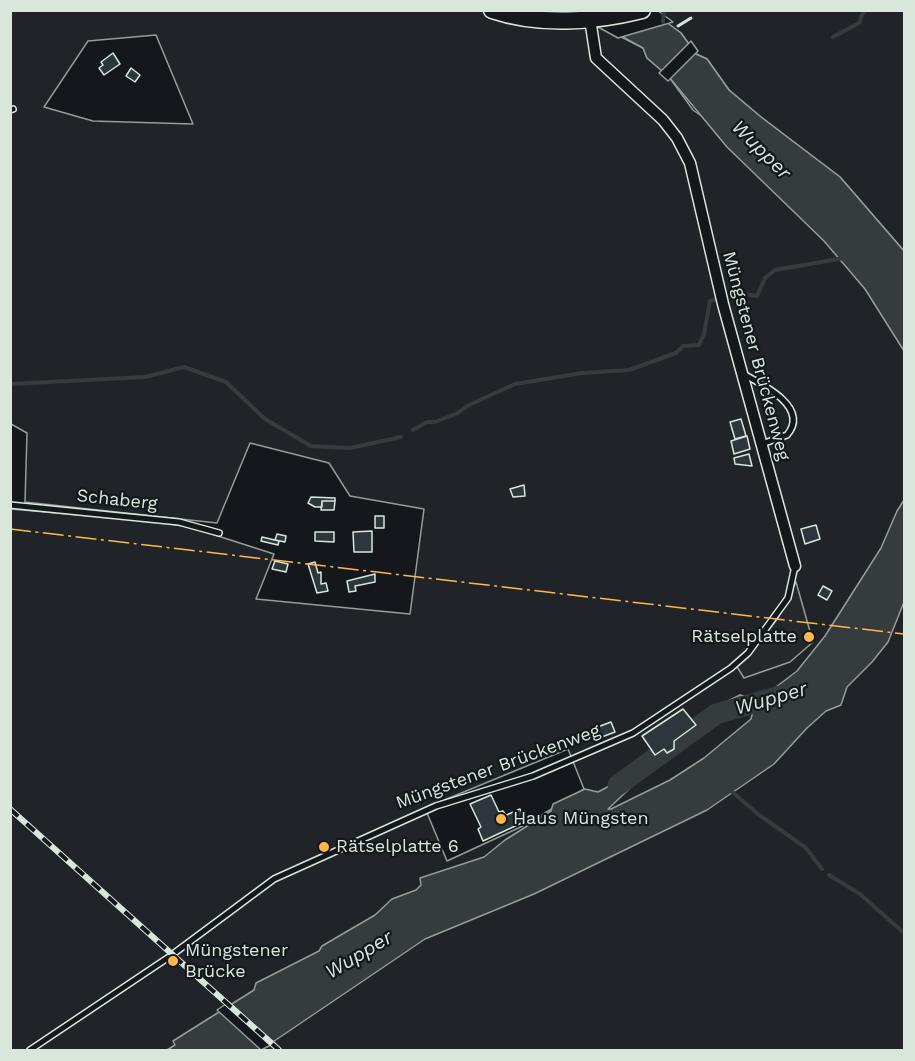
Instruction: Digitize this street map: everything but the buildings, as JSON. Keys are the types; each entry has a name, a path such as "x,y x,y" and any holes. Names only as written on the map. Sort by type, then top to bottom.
{"main road":[{"path":"492,10 540,19 590,19 642,10"}],"street":[{"name":"Müngstener Brückenweg","path":"590,19 596,58 663,120 684,149 695,178 741,373 795,566"}],"lane":[{"path":"741,373 780,397 793,413 793,424 787,435 762,444"},
{"name":"Schaberg","path":"10,505 171,521 219,532"},
{"name":"Müngstener Brückenweg","path":"30,1050 169,957 274,879 436,806 533,776 633,733 748,654 788,598 795,566"}],"shaded area":[{"path":"11,11 570,11 643,48 647,58 669,77 693,110 754,153 904,311 904,1050 11,1050 11,509 160,522 193,528 274,554 256,599 410,614 424,509 350,496 329,463 250,443 217,523 25,502 27,433 11,424","holes":["156,35 193,124 93,121 44,107 88,41","568,749 584,789 527,824 447,861 425,808"]},
{"path":"650,11 904,11 904,251 840,177 729,90 707,59 696,54 681,33"},
{"path":"796,582 813,642 790,662 744,678 736,665 753,650 778,618"}],"water":[{"path":"650,10 681,33 696,54 707,59 729,90 840,177 904,251 904,351 865,289 824,241 727,147 669,77 647,58 643,48 588,18"},
{"path":"904,500 904,602 888,642 847,687 841,705 826,711 774,764 707,810 534,894 425,939 261,1050 167,1050 175,1045 173,1041 254,990 256,983 319,951 322,946 375,915 392,899 416,890 421,885 420,878 484,857 505,840 551,811 553,804 585,789 598,792 641,769 645,774 608,809 611,809 670,780 704,758 751,719 755,703 797,671 825,636 881,548"},
{"path":"740,695 753,698 749,711 711,724 706,712"}],"pier":[{"path":"567,10 657,10 673,22 618,38"},
{"path":"691,41 698,51 668,81 659,73"},
{"path":"229,1002 275,1043 261,1050 217,1010"}],"waterway":[{"path":"663,22 664,10"},
{"path":"833,37 859,23 864,10"},
{"path":"413,430 427,422 435,422 458,413 467,406 515,384 582,373 629,370 676,353 683,346 699,345 704,334 710,301 738,293 757,296 765,278 775,270 844,258"},
{"path":"10,384 145,377 184,367 226,382 265,419 311,446 350,448 401,437"},
{"name":"Wupper","path":"618,785 716,714 780,696"},
{"path":"730,790 758,814 806,848 822,869"},
{"path":"829,875 860,894 904,933"}],"railway":[{"path":"10,809 279,1050"}],"wall":[{"path":"678,26 691,18"}],"power":[{"path":"10,529 904,634"}],"place":[{"name":"Rätselplatte","path":"809,637"},
{"name":"Haus Müngsten","path":"501,819"},
{"name":"Rätselplatte 6","path":"324,847"},
{"name":"Müngstener Brücke","path":"173,961"}]}
